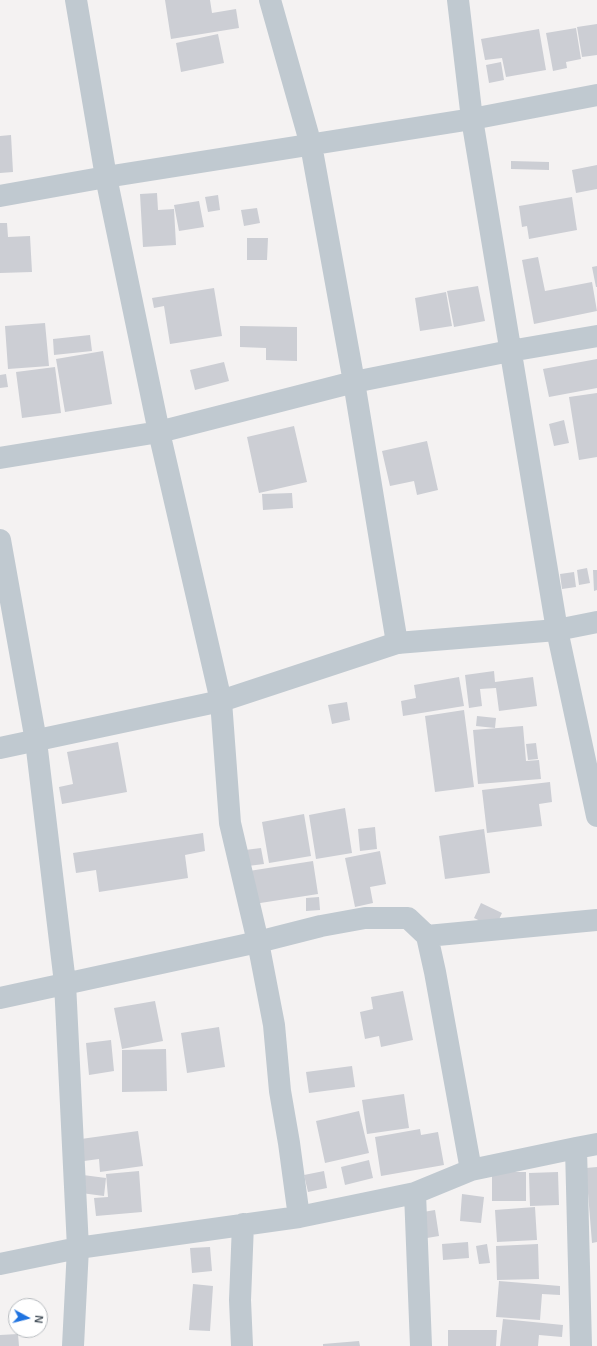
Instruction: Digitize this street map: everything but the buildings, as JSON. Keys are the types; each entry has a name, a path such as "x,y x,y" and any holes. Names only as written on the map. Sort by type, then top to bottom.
{"street":[{"path":"76,0 106,177 159,432 221,701 230,823 258,942 274,1024 280,1091 290,1143 298,1217"},
{"path":"270,0 311,146 354,382 397,643"},
{"path":"458,0 472,119 557,630 597,816"},
{"path":"0,196 106,177 311,146 472,119 597,95"},
{"path":"0,458 159,432 354,382 510,351 597,336"},
{"path":"0,540 36,741 65,983 78,1248 73,1346"},
{"path":"0,748 221,701 397,643 557,630 597,622"},
{"path":"0,998 258,942 321,926 365,918 408,918 427,936 435,972 471,1170"},
{"path":"427,936 597,920"},
{"path":"0,1264 78,1248 298,1217 415,1193 471,1170 597,1144"},
{"path":"576,1148 581,1346"},
{"path":"415,1193 421,1346"},
{"path":"242,1346 240,1300 243,1224"}]}
